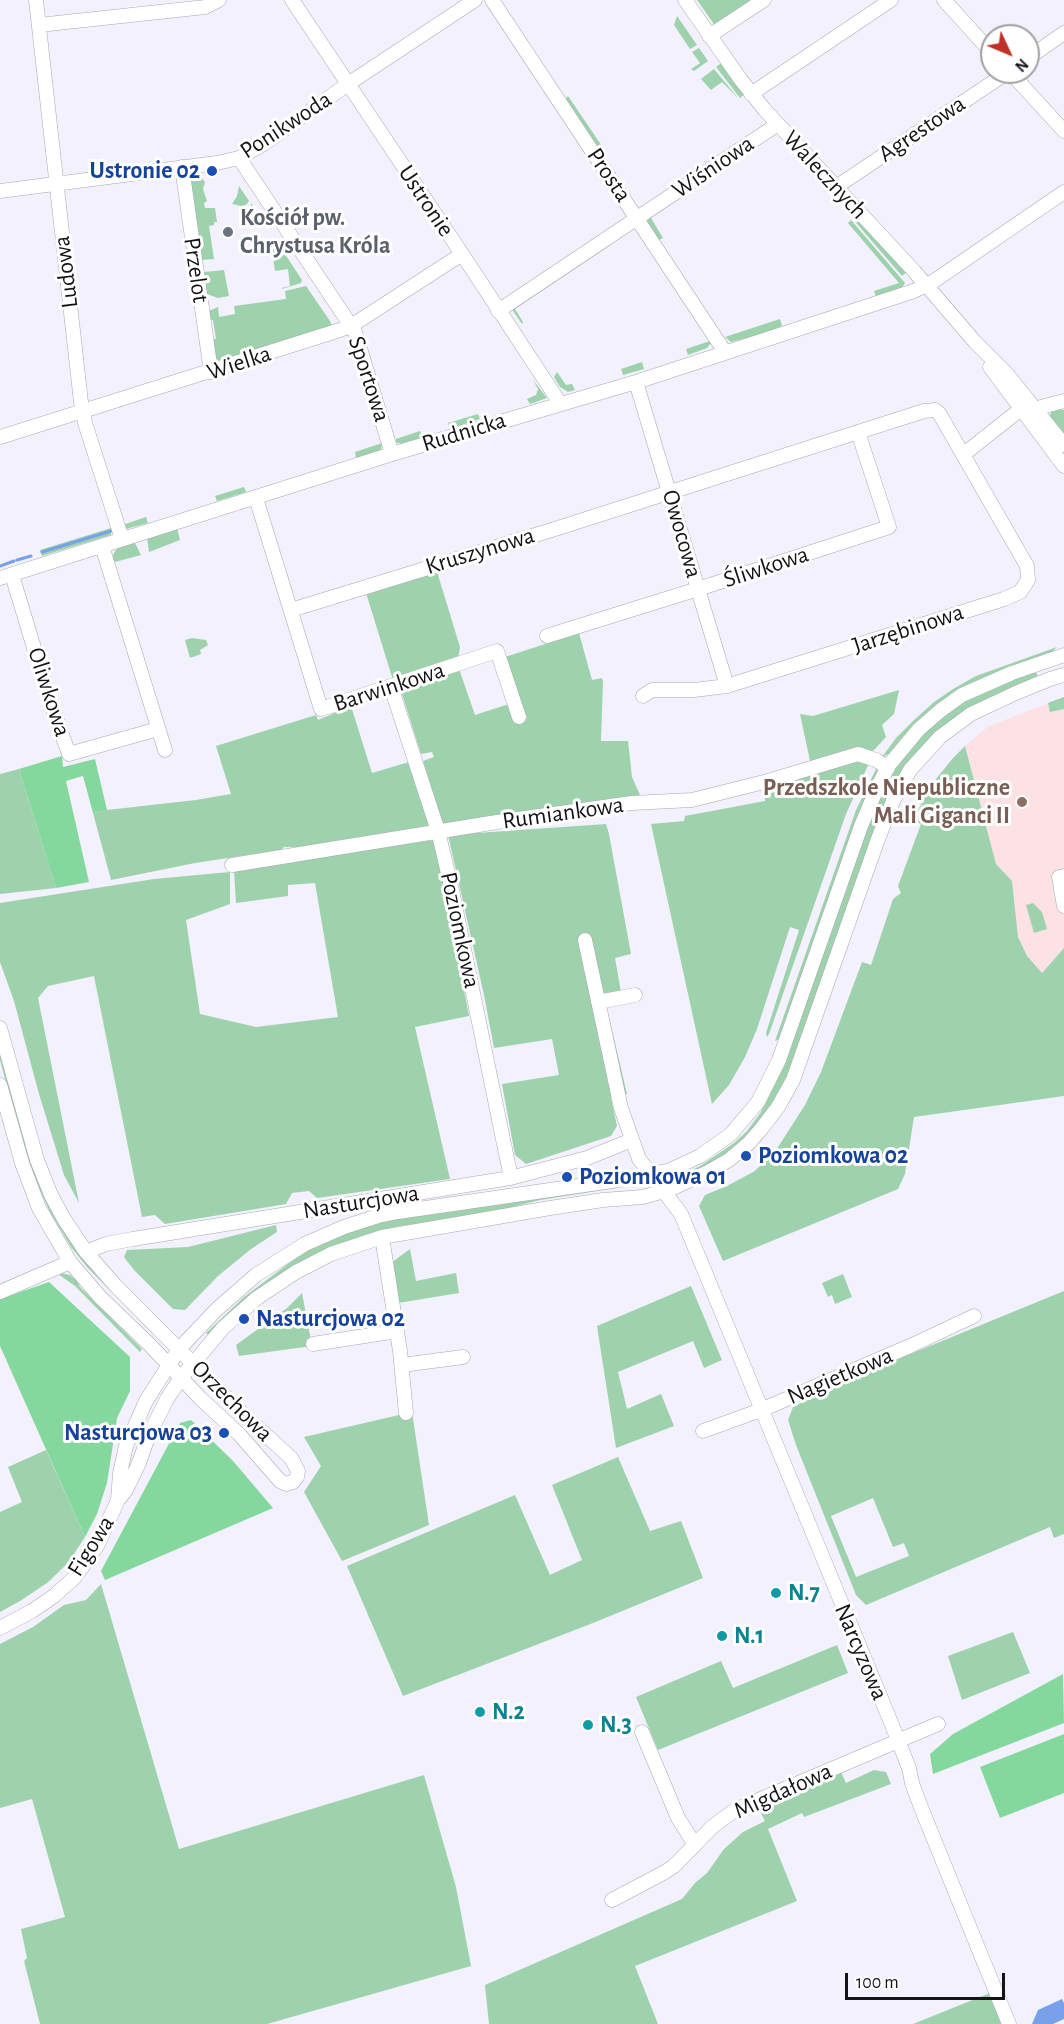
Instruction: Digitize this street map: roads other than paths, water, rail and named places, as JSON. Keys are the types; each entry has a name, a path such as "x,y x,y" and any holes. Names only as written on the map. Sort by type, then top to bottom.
{"street":[{"name":"Ludowa","path":"36,0 83,411 122,539"},
{"path":"39,26 205,7 219,0"},
{"name":"Ustronie","path":"292,0 462,254 556,397 558,404"},
{"name":"Ponikwoda","path":"0,191 239,158 265,143 348,84 475,0"},
{"name":"Prosta","path":"492,0 638,217 725,352"},
{"name":"Walecznych","path":"685,0 751,94 927,285 975,342 993,372 1064,445"},
{"path":"709,36 764,0"},
{"path":"751,94 891,0"},
{"path":"944,0 980,39"},
{"path":"1040,50 1064,33"},
{"name":"Agrestowa","path":"836,187 991,84"},
{"path":"1020,84 1064,130"},
{"name":"Wiśniowa","path":"498,311 778,124"},
{"name":"Sportowa","path":"239,158 351,326 358,341 392,454"},
{"name":"Przelot","path":"182,167 211,372"},
{"name":"Rudnicka","path":"6,577 392,454 636,382 927,285 1064,192"},
{"name":"Wielka","path":"0,437 351,326 462,254"},
{"name":"Owocowa","path":"636,382 727,686"},
{"path":"964,454 1028,409 1064,400"},
{"name":"Walecznych","path":"1028,409 1064,466"},
{"name":"Jarzębinowa","path":"643,696 652,690 694,690 727,686 1004,599 1020,592 1028,580 1027,566 943,418 934,410 924,411 670,492"},
{"name":"Śliwkowa","path":"547,636 889,527 858,432"},
{"name":"Kruszynowa","path":"291,610 670,492"},
{"name":"Barwinkowa","path":"256,498 321,709 497,651 519,717"},
{"path":"102,546 165,750"},
{"name":"Oliwkowa","path":"6,577 69,754 158,729"},
{"name":"Figowa","path":"118,1500 120,1473 126,1446 146,1401 168,1364 217,1309 256,1275 305,1244 344,1227 398,1212 668,1171 700,1156 731,1134 758,1102 789,1034 861,826 888,768 919,729 962,695 1003,676 1064,655"},
{"name":"Figowa","path":"0,1628 32,1611 54,1596 75,1577 97,1546 118,1500 139,1464 148,1437 167,1399 181,1378 223,1328 270,1288 319,1260 382,1237 550,1208 643,1197 692,1181 729,1160 762,1128 778,1107 793,1080 878,839 893,801 910,770 940,737 971,714 1018,692 1064,675"},
{"name":"Poziomkowa","path":"391,687 438,831 452,886 512,1178"},
{"name":"Rumiankowa","path":"232,865 438,831 632,803 692,800 768,781 858,754 876,760 888,768"},
{"path":"1064,876 1059,877 1064,906"},
{"name":"Narcyzowa","path":"585,939 621,1108 639,1159 681,1215 899,1742 922,1810 1008,2024"},
{"path":"598,1002 635,994"},
{"name":"Orzechowa","path":"0,1028 37,1160 51,1195 64,1219 86,1252 115,1285 295,1463 298,1474 293,1482 288,1484 280,1481 239,1434 100,1297 70,1262 39,1208 22,1163 0,1085"},
{"name":"Nasturcjowa","path":"86,1252 106,1244 133,1239 512,1178 587,1158 632,1140"},
{"path":"382,1237 402,1365 406,1413"},
{"path":"0,1292 70,1262"},
{"name":"Nagietkowa","path":"703,1431 761,1410 974,1316"},
{"path":"313,1344 397,1331"},
{"path":"402,1365 463,1357"},
{"name":"Migdałowa","path":"612,1900 665,1872 712,1827 735,1810 938,1724"},
{"path":"642,1732 678,1818 695,1845"}],"water":[{"path":"1062,1999 1064,2019 1053,2024 1032,2024 1038,2010"}],"waterway":[{"path":"42,552 111,531"},
{"path":"17,560 31,556"},
{"path":"0,566 14,561"}],"place":[{"name":"Ustronie 02","path":"212,171"},
{"name":"Kościół pw. Chrystusa Króla","path":"228,232"},
{"name":"Przedszkole Niepubliczne Mali Giganci II","path":"1022,802"},
{"name":"Poziomkowa 02","path":"746,1156"},
{"name":"Poziomkowa 01","path":"567,1177"},
{"name":"Nasturcjowa 02","path":"244,1319"},
{"name":"Nasturcjowa 03","path":"224,1433"},
{"name":"N.7","path":"776,1593"},
{"name":"N.1","path":"722,1636"},
{"name":"N.2","path":"480,1712"},
{"name":"N.3","path":"588,1725"}]}
